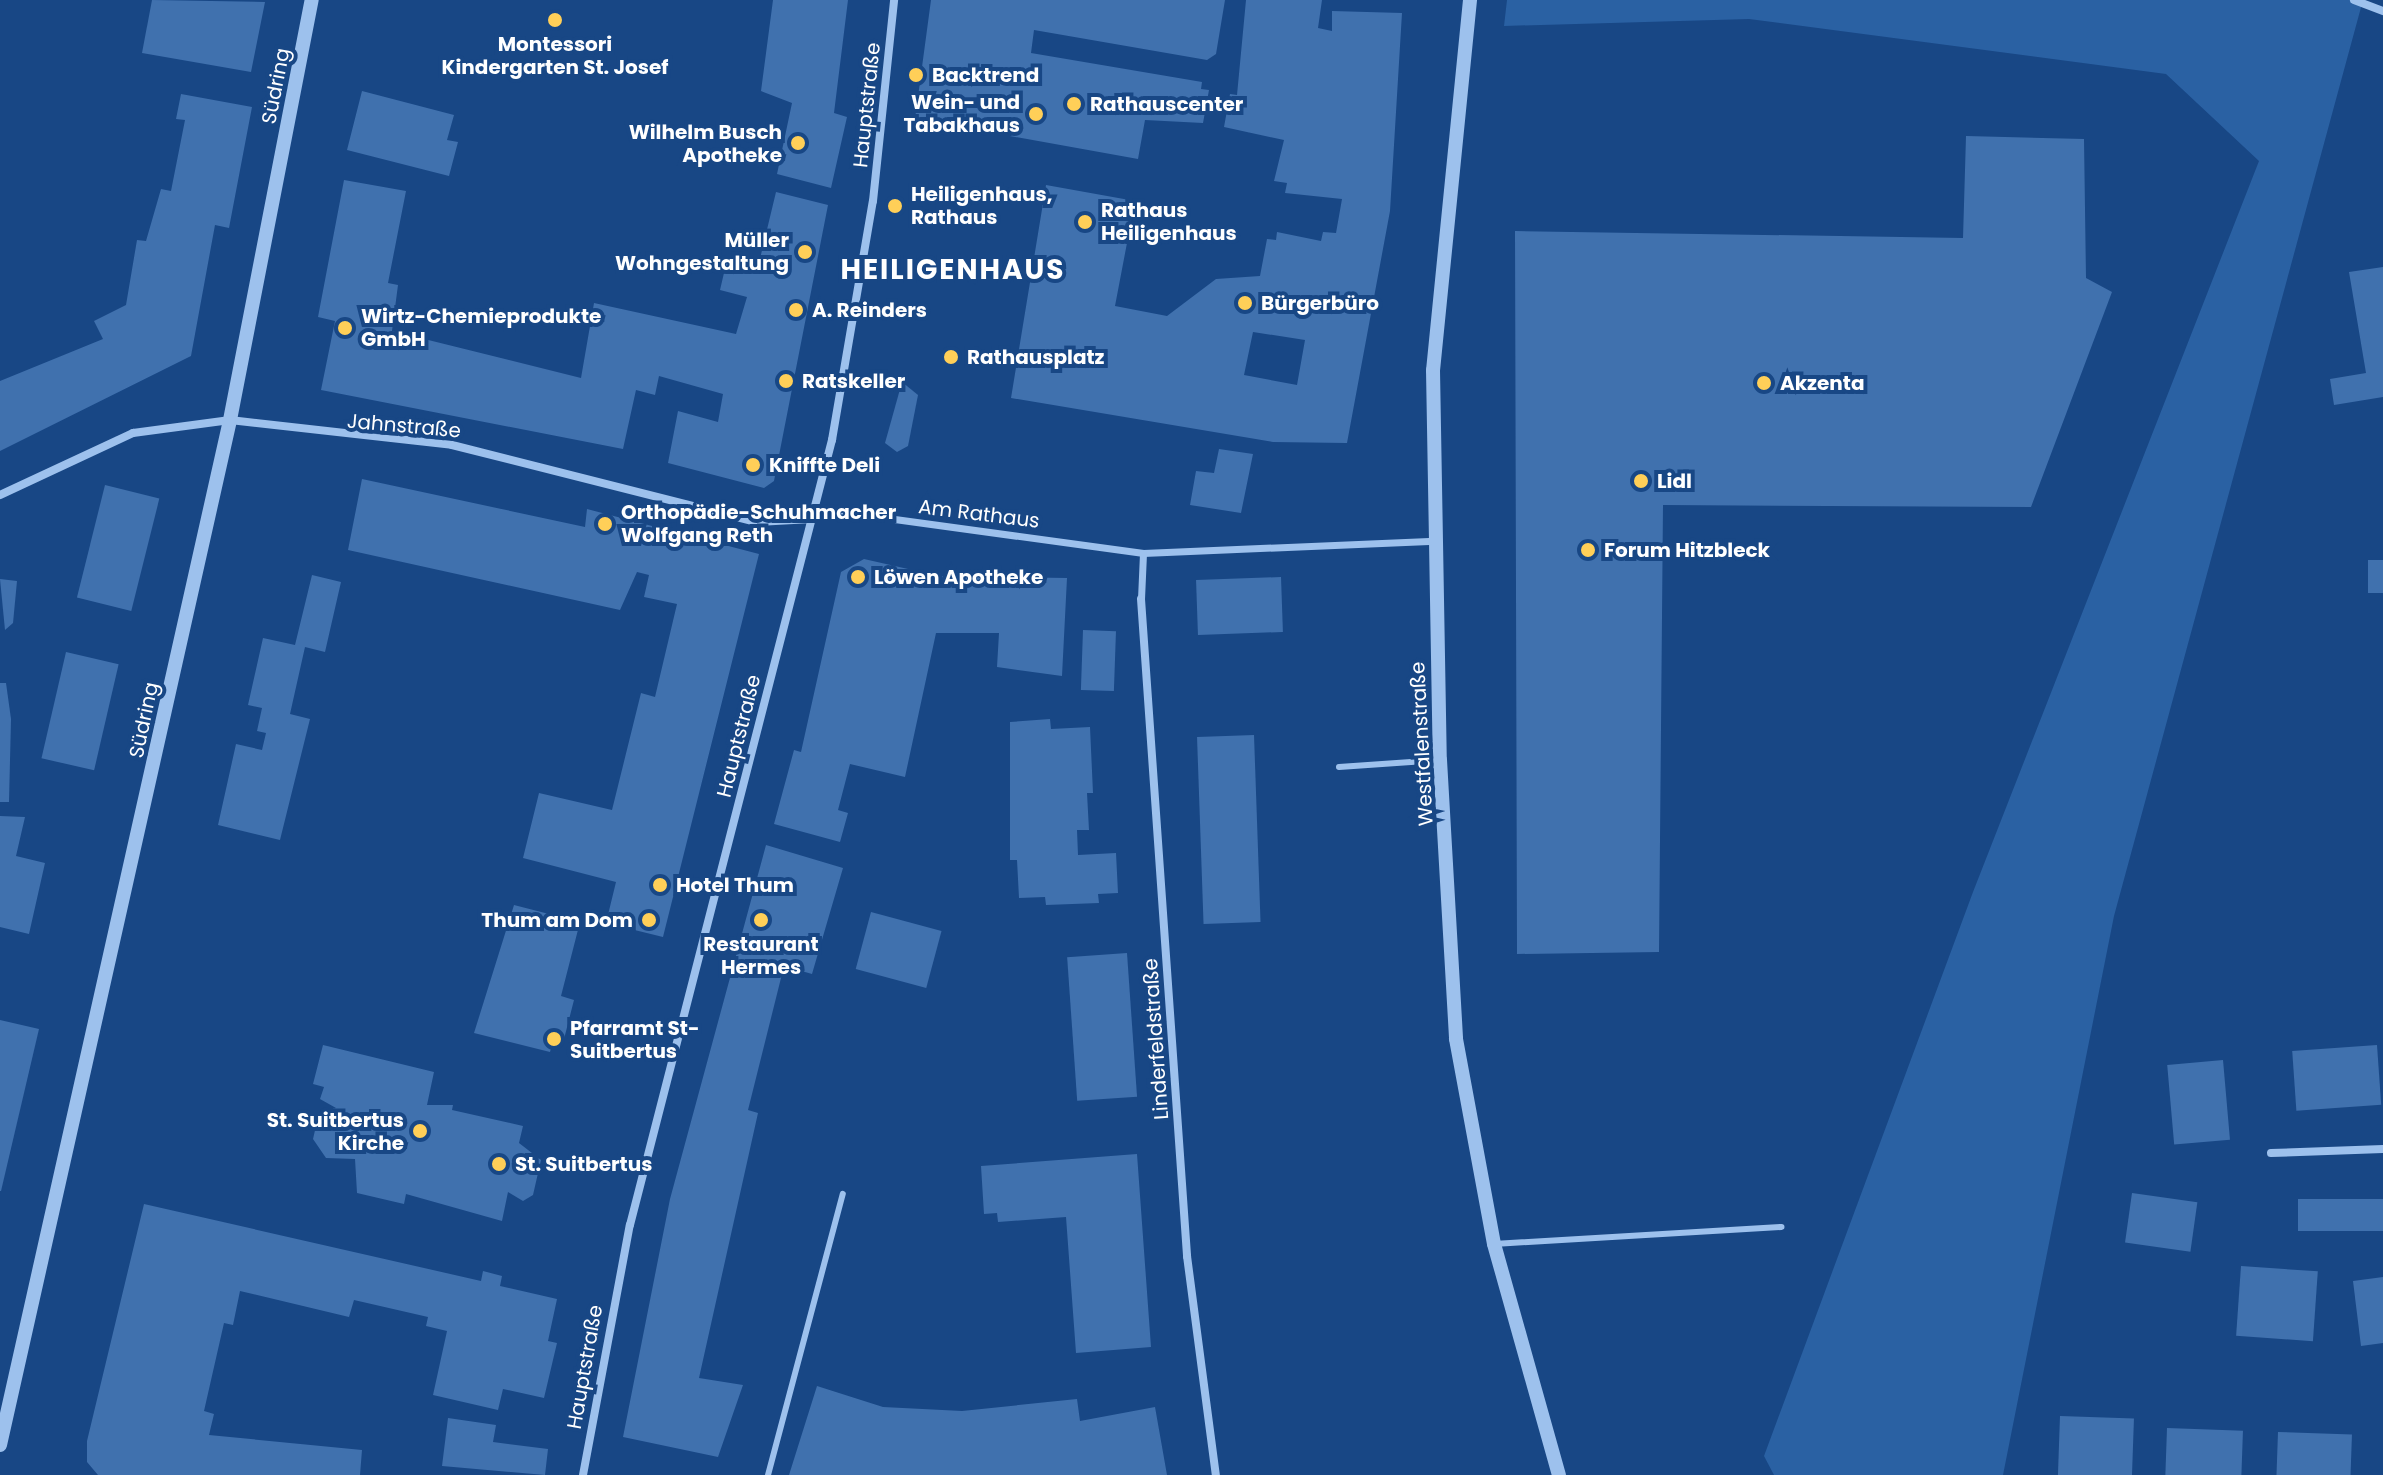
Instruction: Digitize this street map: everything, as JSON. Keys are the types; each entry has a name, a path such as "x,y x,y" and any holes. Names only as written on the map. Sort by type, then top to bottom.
{"street":[{"name":"Südring","path":"0,1445 230,420 312,0"},
{"name":"Hauptstraße","path":"583,1475 630,1225 812,519 873,201 894,0"},
{"name":"Westfalenstraße","path":"1470,0 1433,370 1440,760 1456,1039 1494,1244 1559,1475"},
{"path":"2354,0 2383,11"},
{"name":"Jahnstraße","path":"0,495 133,433 230,420 452,445 757,522 812,519"},
{"name":"Am Rathaus","path":"812,519 858,514 1143,553 1435,541"},
{"path":"1141,599 1143,553"},
{"name":"Linderfeldstraße","path":"1141,599 1187,1256 1216,1475"},
{"path":"2271,1153 2383,1149"}],"lane":[{"path":"1339,767 1440,760"},
{"path":"768,1475 843,1194"},
{"path":"1494,1244 1781,1227"}],"shaded area":[{"path":"1507,0 2363,0 2114,916 2003,1475 1774,1475 1764,1456 1973,892 2259,161 2166,74 1749,19 1504,26"}],"building":[{"path":"152,0 265,2 251,72 142,53"},
{"path":"773,0 848,0 834,113 847,117 831,188 777,174 792,103 761,91"},
{"path":"931,0 1225,0 1216,54 1207,60 1034,30 1031,53 1202,82 1201,89 1209,90 1203,123 1145,120 1138,159 915,119"},
{"name":"Rathaus Heiligenhaus","path":"1246,0 1322,0 1318,28 1332,31 1332,11 1402,13 1390,211 1347,443 1273,442 1011,398 1046,185 1135,201 1115,306 1167,316 1216,279 1260,276 1267,239 1276,240 1277,232 1321,241 1323,232 1336,233 1342,199 1285,193 1287,183 1274,181 1284,140 1224,127 1230,94 1237,95","holes":["1253,332 1305,340 1297,385 1244,375"]},
{"path":"362,91 454,115 447,140 458,142 449,176 347,150"},
{"path":"181,94 252,107 229,228 215,225 191,356 0,451 0,381 103,339 94,321 126,305 137,240 146,241 161,189 171,191 185,120 176,119"},
{"name":"Forum Hitzbleck","path":"1966,136 2084,139 2086,278 2112,292 2031,507 1663,505 1659,952 1517,954 1515,231 1963,238"},
{"path":"344,180 406,191 388,283 398,285 392,331 581,378 594,303 736,334 747,297 720,290 727,260 758,267 776,192 828,205 774,481 764,488 668,463 678,411 718,422 723,394 659,376 655,395 636,390 623,449 321,390 335,321 318,317"},
{"path":"2383,267 2383,397 2334,405 2330,379 2366,373 2349,272"},
{"path":"902,382 918,395 908,446 897,452 885,443"},
{"path":"1219,449 1253,454 1241,513 1190,505 1196,471 1214,473"},
{"path":"362,479 585,527 587,509 759,554 663,937 606,923 616,882 523,858 539,793 612,810 641,693 655,697 677,604 644,597 649,575 637,572 620,610 348,550"},
{"path":"105,485 159,499 131,611 77,598"},
{"path":"864,559 939,576 1067,578 1062,676 997,667 999,633 936,633 905,777 850,764 838,810 848,813 840,842 774,824 794,750 801,752 841,572"},
{"path":"2368,560 2383,560 2383,593 2368,593"},
{"path":"312,575 341,582 325,652 305,647 290,714 310,719 280,840 218,825 236,744 262,750 266,733 257,731 262,708 248,705 263,638 295,645"},
{"path":"1281,577 1283,632 1198,635 1196,580"},
{"path":"0,579 17,581 13,623 5,630"},
{"path":"1083,630 1116,631 1114,691 1081,690"},
{"path":"66,652 119,664 94,770 41,758"},
{"path":"0,683 6,683 11,719 9,802 0,802"},
{"path":"1050,719 1051,729 1090,727 1093,793 1087,793 1089,830 1077,830 1078,855 1116,853 1118,893 1098,894 1099,903 1046,905 1045,897 1019,898 1017,860 1010,860 1010,722"},
{"path":"1254,735 1261,922 1204,924 1197,737"},
{"path":"0,816 25,817 16,856 45,863 29,934 0,927"},
{"path":"766,845 843,868 812,974 784,966 748,1110 758,1113 699,1378 743,1385 718,1457 623,1437 670,1199"},
{"path":"514,905 580,922 561,996 574,1000 563,1043 553,1041 550,1052 474,1033"},
{"path":"871,912 942,931 926,988 856,969"},
{"path":"1127,953 1137,1097 1077,1101 1067,957"},
{"path":"0,1020 39,1029 1,1191 0,1191"},
{"name":"St. Suitbertus Kirche","path":"323,1045 434,1072 427,1105 453,1105 452,1110 523,1126 519,1143 541,1160 533,1195 523,1201 508,1192 502,1221 406,1194 404,1204 357,1193 355,1159 326,1158 313,1139 319,1113 336,1108 320,1099 324,1087 313,1084"},
{"path":"2377,1045 2381,1105 2296,1111 2292,1051"},
{"path":"2223,1060 2230,1140 2174,1145 2167,1065"},
{"path":"1137,1154 1151,1347 1076,1353 1066,1217 998,1222 997,1213 984,1214 981,1166"},
{"path":"2132,1193 2197,1202 2190,1252 2125,1243"},
{"path":"2298,1199 2383,1199 2383,1231 2298,1231"},
{"path":"144,1204 481,1281 483,1271 502,1276 500,1286 557,1299 548,1341 557,1343 544,1398 503,1389 498,1410 433,1395 447,1331 426,1326 428,1317 354,1300 349,1317 240,1291 233,1325 224,1323 204,1411 214,1414 209,1435 362,1450 360,1475 98,1475 87,1462 87,1441"},
{"path":"2241,1266 2318,1271 2313,1341 2236,1336"},
{"path":"2383,1277 2383,1343 2361,1346 2353,1281"},
{"path":"817,1386 883,1407 962,1411 1077,1399 1080,1421 1155,1407 1167,1475 789,1475"},
{"path":"2060,1416 2134,1419 2132,1475 2058,1475"},
{"path":"448,1418 496,1425 493,1442 548,1449 545,1475 442,1466"},
{"path":"2167,1428 2243,1431 2241,1475 2165,1475"},
{"path":"2278,1432 2352,1435 2351,1475 2276,1475"}],"place":[{"name":"Montessori Kindergarten St. Josef","path":"555,20"},
{"name":"Backtrend","path":"916,75"},
{"name":"Rathauscenter","path":"1074,104"},
{"name":"Wein- und Tabakhaus","path":"1036,114"},
{"name":"Wilhelm Busch Apotheke","path":"798,143"},
{"name":"Heiligenhaus, Rathaus","path":"895,206"},
{"name":"Rathaus Heiligenhaus","path":"1085,222"},
{"name":"Müller Wohngestaltung","path":"805,252"},
{"name":"Bürgerbüro","path":"1245,303"},
{"name":"A. Reinders","path":"796,310"},
{"name":"Wirtz-Chemieprodukte GmbH","path":"345,328"},
{"name":"Rathausplatz","path":"951,357"},
{"name":"Ratskeller","path":"786,381"},
{"name":"Akzenta","path":"1764,383"},
{"name":"Kniffte Deli","path":"753,465"},
{"name":"Lidl","path":"1641,481"},
{"name":"Orthopädie-Schuhmacher Wolfgang Reth","path":"605,524"},
{"name":"Forum Hitzbleck","path":"1588,550"},
{"name":"Löwen Apotheke","path":"858,577"},
{"name":"Hotel Thum","path":"660,885"},
{"name":"Thum am Dom","path":"649,920"},
{"name":"Restaurant Hermes","path":"761,920"},
{"name":"Pfarramt St- Suitbertus","path":"554,1039"},
{"name":"St. Suitbertus Kirche","path":"420,1131"},
{"name":"St. Suitbertus","path":"499,1164"}],"district":[{"name":"HEILIGENHAUS","path":"953,270"}]}
